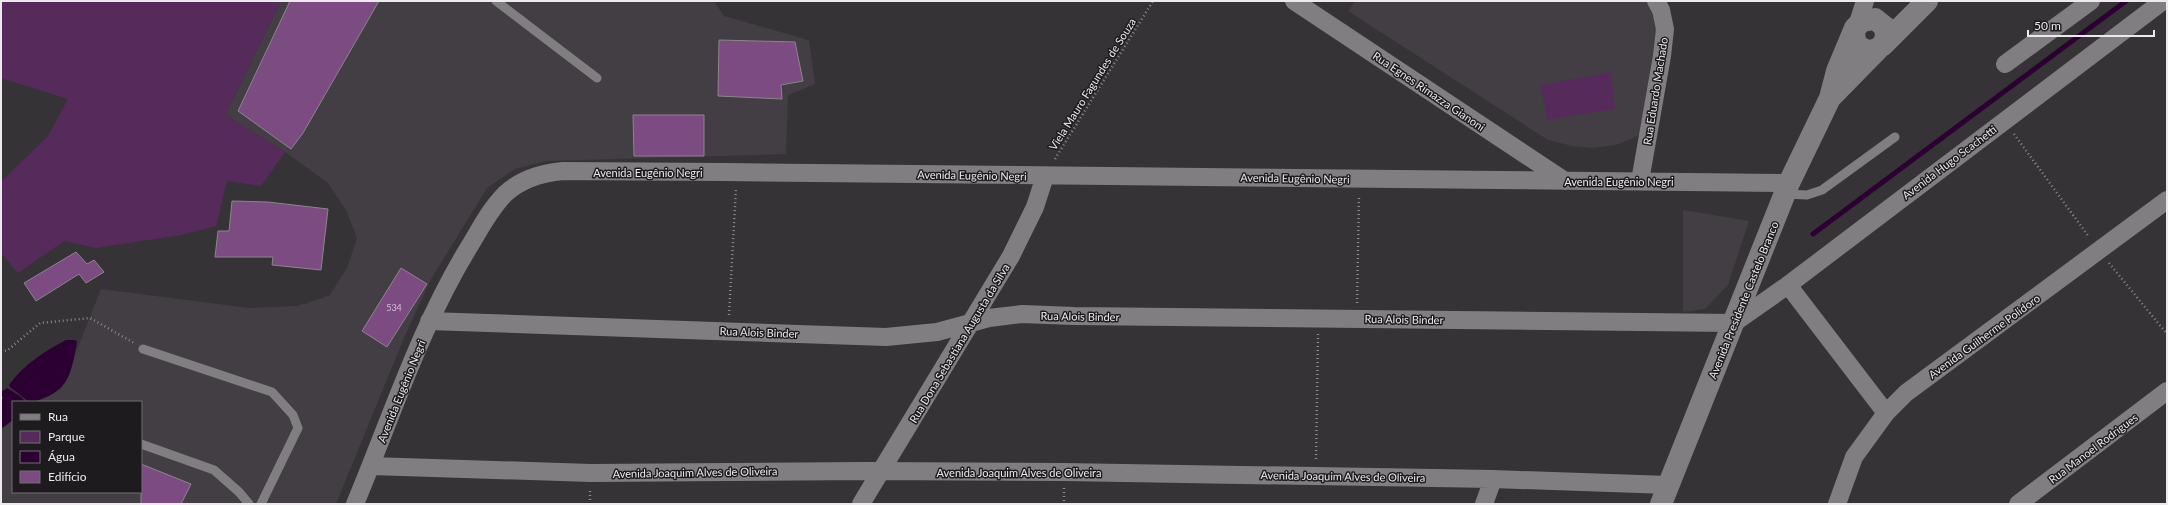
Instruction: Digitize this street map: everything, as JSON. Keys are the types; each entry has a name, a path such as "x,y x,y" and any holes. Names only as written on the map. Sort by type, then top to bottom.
{"street":[{"name":"Rua Egnes Rimazza Gianoni","path":"1294,1 1564,181"},
{"name":"Rua Eduardo Machado","path":"1640,181 1662,56 1665,29 1661,10 1656,1"},
{"path":"1864,25 1866,1"},
{"path":"1864,25 1886,32 1880,47 1865,50 1858,46 1854,39 1864,25 1912,1"},
{"name":"Avenida Presidente Castelo Branco","path":"1830,98 1927,1"},
{"path":"2005,64 2091,1"},
{"name":"Avenida Hugo Scachetti","path":"1734,322 1788,285 2163,1"},
{"name":"Avenida Presidente Castelo Branco","path":"1664,494 1787,188 1830,98 1837,71 1864,25"},
{"name":"Avenida Eugênio Negri","path":"355,504 429,321 458,266 490,213 505,194 523,181 544,173 563,171 737,172 1640,181 1787,188"},
{"name":"Rua Dona Sebastiana Augusta da Silva","path":"860,504 882,472 970,322 1011,256 1035,207 1045,176"},
{"name":"Avenida Guilherme Polidoro","path":"1837,504 1854,457 1886,412 1906,393 2167,200"},
{"path":"1788,285 1886,412"},
{"name":"Rua Alois Binder","path":"429,321 886,337 937,332 954,329 970,322 1022,314 1074,316 1734,322"},
{"name":"Rua Manoel Rodrigues","path":"2018,504 2167,391"},
{"name":"Avenida Joaquim Alves de Oliveira","path":"371,466 591,473 1064,472 1494,479 1664,494"},
{"path":"1484,504 1494,479"}],"lane":[{"path":"496,1 597,78"},
{"path":"1787,188 1807,195 1822,190 1895,137"},
{"path":"143,349 272,392 293,415 298,428 261,504"},
{"path":"142,444 214,470 239,492 249,504"}],"path":[{"name":"Viela Mauro Fagundes de Souza","path":"1045,176 1153,1"},
{"path":"2004,120 2099,251 2167,334"},
{"path":"728,331 737,172"},
{"path":"1356,318 1359,179"},
{"path":"1,352 8,350 40,322 90,318 143,349"},
{"path":"1316,476 1318,318"}],"shaded area":[{"path":"281,1 714,1 724,16 809,40 815,84 788,95 786,154 546,161 515,169 487,188 430,281 404,338 336,504 1,504 1,426 12,419 12,493 142,493 142,401 37,401 62,388 101,289 249,308 297,306 329,296 347,268 357,238 346,210 328,183 285,152 225,115"},
{"path":"1355,1 1649,1 1659,14 1660,50 1640,135 1616,145 1592,148 1572,146 1548,140 1348,11"},
{"path":"1683,210 1749,221 1728,285 1705,309 1683,312"}],"green space":[{"path":"1,1 281,1 225,115 285,152 261,186 227,181 216,226 181,235 96,248 64,241 18,273 1,253 1,182 48,136 68,99 1,78"},
{"path":"1611,72 1615,109 1547,120 1541,85"}],"water":[{"path":"66,340 75,340 77,342 74,360 69,376 60,389 53,394 35,401 28,401 9,385 21,371 50,349"},
{"path":"7,388 25,401 12,401 12,421 1,429 1,399 3,399 1,392"}],"building":[{"path":"290,1 379,1 303,133 291,149 238,111"},
{"path":"719,40 795,42 803,81 781,85 782,99 718,96"},
{"path":"633,115 704,115 704,156 634,156"},
{"path":"232,201 268,202 328,209 321,270 272,265 273,257 215,257 218,231 229,231"},
{"path":"76,252 87,264 94,260 104,272 86,283 79,274 36,301 24,283"},
{"path":"401,268 427,284 387,347 362,331"},
{"path":"142,464 191,484 181,504 141,504"}],"waterway":[{"path":"1813,234 2126,1"}]}
